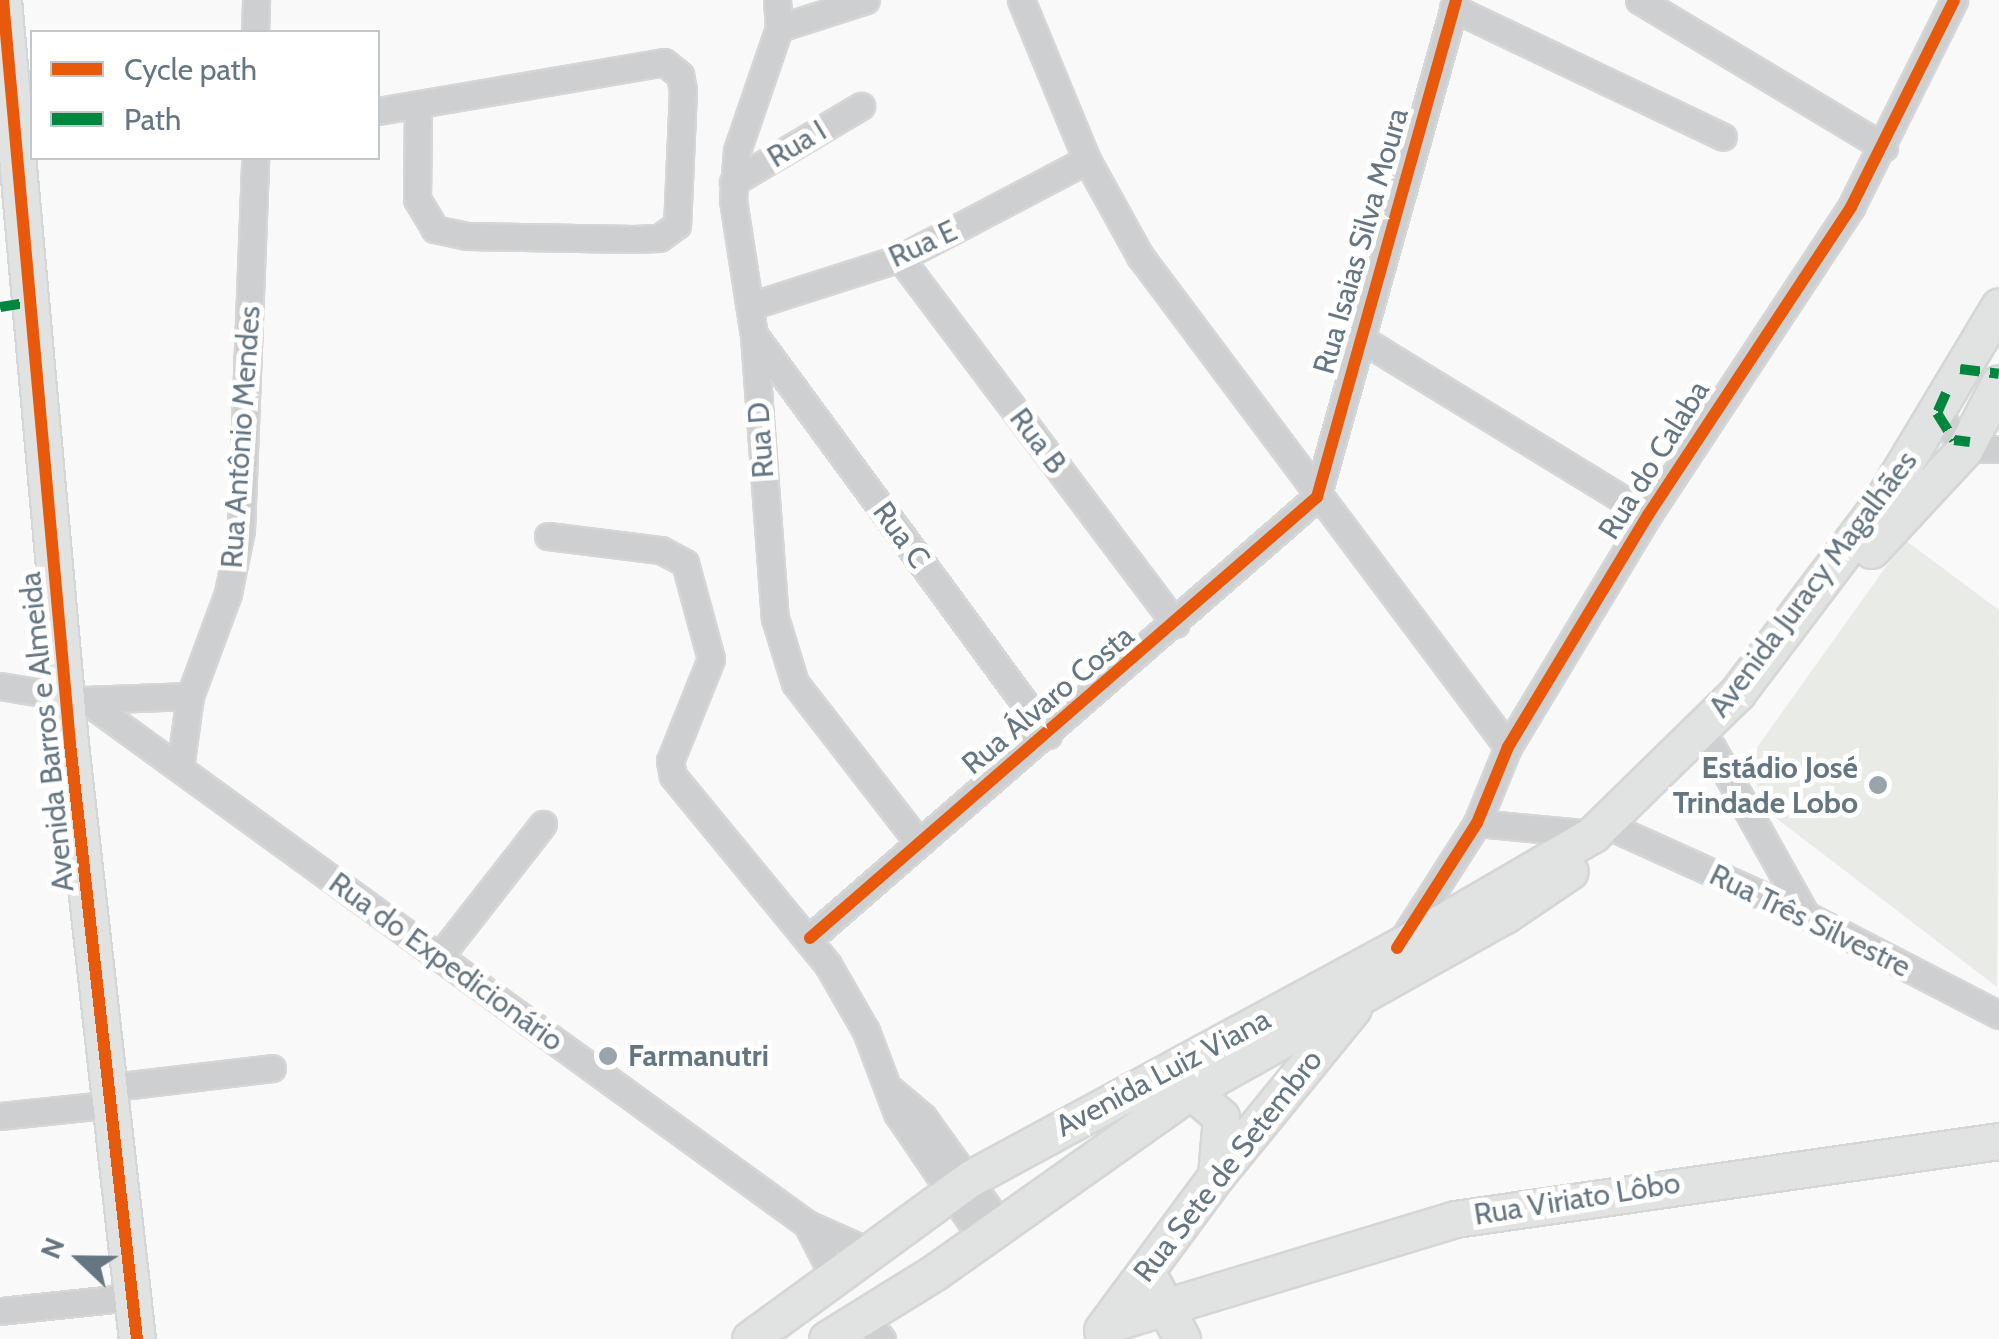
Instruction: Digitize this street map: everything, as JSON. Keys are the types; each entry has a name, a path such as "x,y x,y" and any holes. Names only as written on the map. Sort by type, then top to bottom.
{"main road":[{"name":"Avenida Barros e Almeida","path":"3,0 9,161 76,698 138,1339"},
{"name":"Avenida Juracy Magalhães","path":"1607,832 1737,693 1882,501 1999,306"},
{"name":"Avenida Juracy Magalhães","path":"1607,832 1712,747 1875,545 1982,449 1999,384"},
{"name":"Avenida Luiz Viana","path":"750,1339 866,1250 962,1184 1607,832"},
{"name":"Avenida Luiz Viana","path":"827,1339 872,1327 991,1231 1191,1091 1505,915 1607,832"},
{"name":"Rua Sete de Setembro","path":"1101,1332 1216,1176 1363,995"},
{"path":"1191,1091 1221,1118 1216,1176"},
{"name":"Rua Viriato Lôbo","path":"1101,1332 1165,1306 1455,1219 1999,1141"},
{"path":"1146,1271 1182,1339"}],"street":[{"path":"256,0 256,30"},
{"name":"Rua D","path":"777,0 779,28 733,182 754,335 774,618 785,663 919,843"},
{"path":"779,28 866,0"},
{"path":"1021,0 1087,160 1165,294 1508,747"},
{"path":"1639,0 1884,147"},
{"name":"Rua do Calaba","path":"1397,948 1477,823 1508,747 1648,516 1884,147 1954,0"},
{"path":"1455,4 1723,137"},
{"name":"Rua Isaias Silva Moura","path":"1317,497 1358,338 1455,4"},
{"path":"380,111 664,62 674,67 684,90 677,225 659,238 468,236 435,229 417,199 418,107"},
{"name":"Rua I","path":"733,182 861,106"},
{"name":"Rua Antônio Mendes","path":"180,768 190,696 228,593 242,530 255,160"},
{"name":"Rua E","path":"750,306 900,258 1087,160"},
{"name":"Rua B","path":"900,258 1176,624"},
{"name":"Rua C","path":"754,335 1048,734"},
{"path":"1358,338 1648,516"},
{"path":"1957,374 1999,384"},
{"path":"1936,411 1982,449"},
{"name":"Rua Álvaro Costa","path":"810,938 1176,624 1317,497"},
{"path":"548,536 661,550 674,554 692,575 711,659 670,761 674,776 810,938 866,1031 891,1090 916,1110 991,1231"},
{"path":"0,686 76,698 190,696"},
{"name":"Rua do Expedicionário","path":"76,698 180,768 807,1224 866,1250"},
{"path":"1712,747 1806,916"},
{"name":"Rua Três Silvestre","path":"1477,823 1607,832 1806,916 1999,1015"},
{"path":"439,956 543,824"},
{"path":"0,1116 272,1068"},
{"name":"Rua do Expedicionário","path":"807,1224 833,1275"},
{"path":"0,1311 134,1296"}],"shaded area":[{"name":"Estádio José Trindade Lobo","path":"1905,540 1999,610 1997,987 1767,811 1748,760"}],"marked path":[{"path":"0,307 31,302"},
{"path":"1960,369 1999,374"},
{"path":"1946,393 1937,413 1954,440 1970,442"}],"cycle path":[{"path":"3,0 70,744 137,1339"},
{"path":"810,938 1317,497 1456,0"},
{"path":"1397,948 1477,823 1508,747 1648,515 1851,207 1954,0"}],"place":[{"name":"Estádio José Trindade Lobo","path":"1878,785"},
{"name":"Farmanutri","path":"608,1056"}]}
